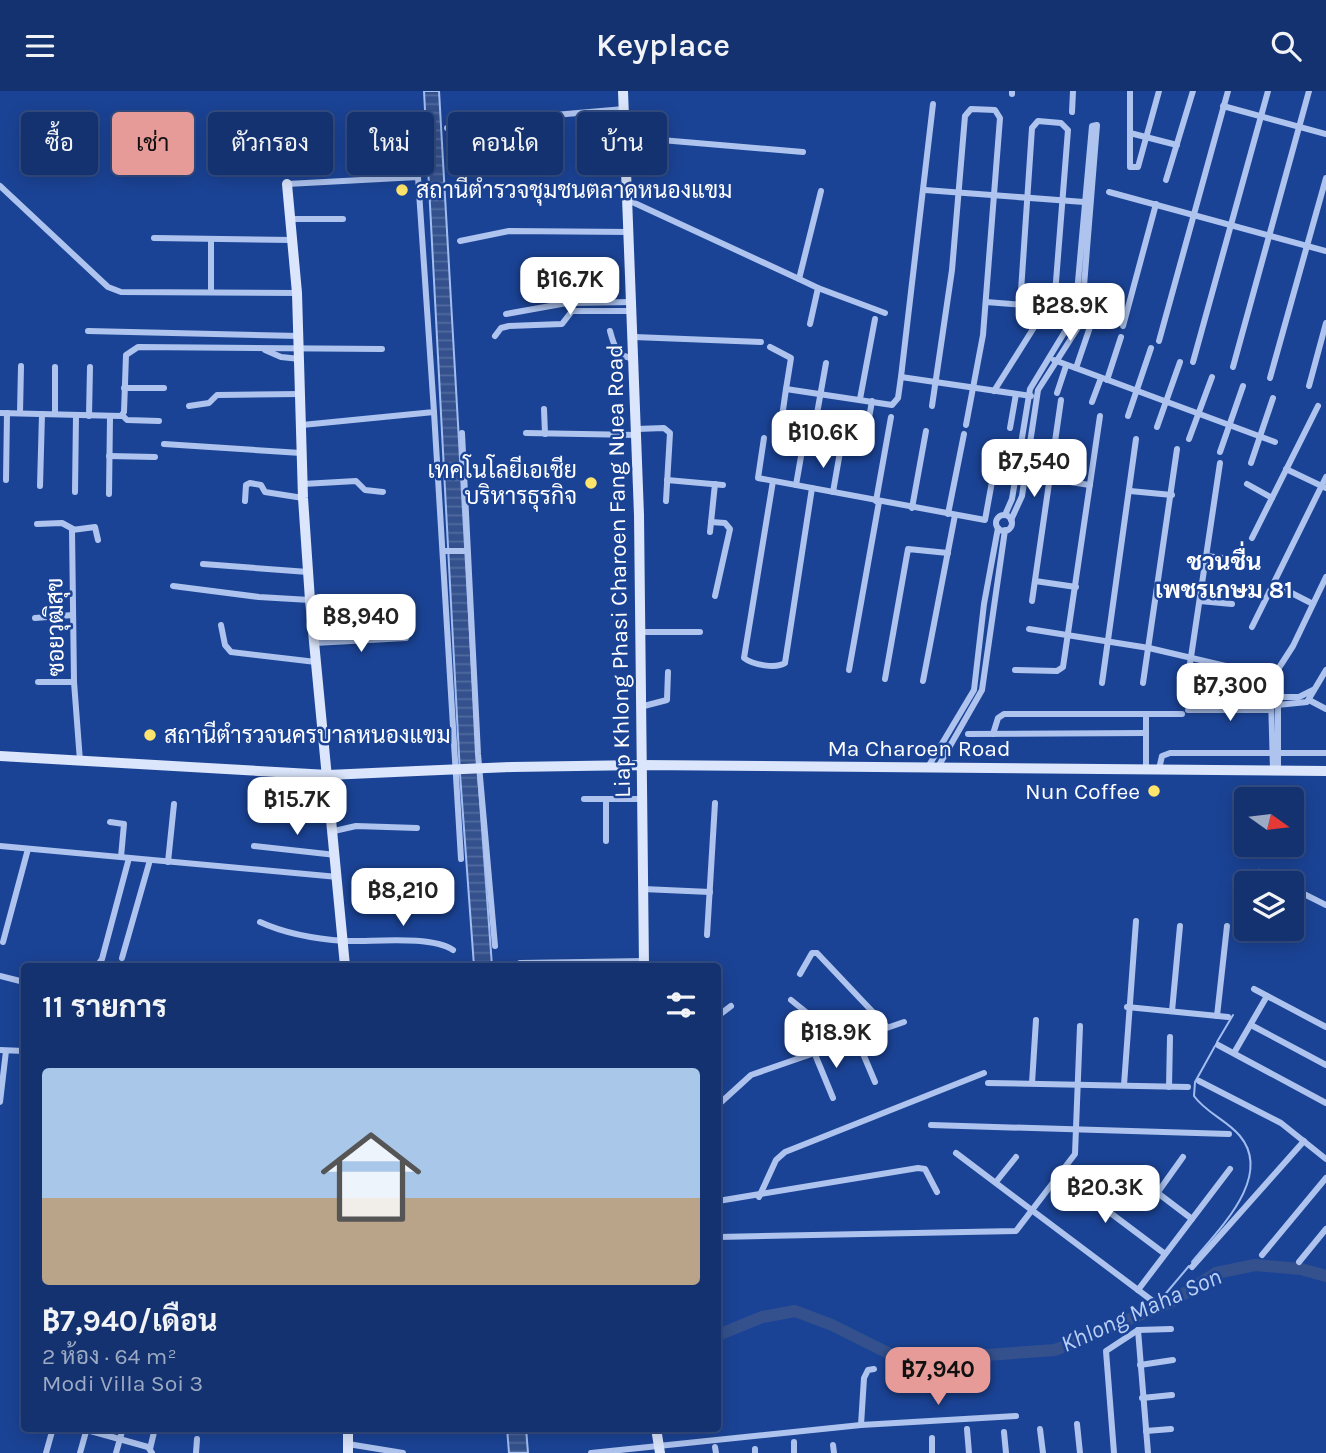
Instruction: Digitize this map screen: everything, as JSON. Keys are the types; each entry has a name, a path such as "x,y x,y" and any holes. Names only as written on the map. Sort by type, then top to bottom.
{"main road":[{"name":"Liap Khlong Phasi Charoen Fang Nuea Road","path":"623,91 624,112"},
{"name":"Liap Khlong Phasi Charoen Fang Nuea Road","path":"627,175 637,432 644,963"},
{"path":"287,184 297,293 308,572 345,963"},
{"name":"Ma Charoen Road","path":"0,756 328,775 512,767 641,765 1326,771"},
{"path":"657,1432 660,1450"}],"street":[{"path":"1072,112 1073,91"},
{"path":"1130,91 1130,167 1138,167 1159,91"},
{"path":"1166,180 1193,91"},
{"path":"1159,341 1228,91"},
{"path":"1193,362 1268,91"},
{"path":"1233,367 1309,91"},
{"path":"786,389 895,404 901,377 925,190 933,104"},
{"path":"1223,106 1326,134"},
{"path":"447,128 520,118 624,109"},
{"path":"932,406 952,270 967,111 995,110 1000,118 986,302 967,425"},
{"path":"994,391 1055,295 1068,129 1061,123 1038,121 1032,128 1020,306"},
{"path":"933,767 982,690 984,644 999,526 1022,496 1033,396 1052,360 1080,323 1086,202 1094,125 1098,127 1086,202"},
{"path":"1130,133 1177,145"},
{"path":"667,140 803,152"},
{"path":"287,184 418,177 445,551 461,859"},
{"path":"1270,378 1326,178"},
{"path":"0,186 108,287 121,292 297,293"},
{"path":"925,190 1086,202"},
{"path":"799,279 821,191"},
{"path":"1109,192 1326,251"},
{"path":"628,200 818,288 885,313"},
{"path":"1123,325 1156,204"},
{"path":"290,219 343,219"},
{"path":"460,241 509,231 629,232"},
{"path":"154,238 292,240"},
{"path":"211,239 211,292"},
{"path":"810,324 818,288"},
{"path":"986,302 1048,307"},
{"path":"506,314 567,303 633,307"},
{"path":"495,336 501,328 509,326 562,324 572,311 633,307"},
{"path":"860,399 875,319"},
{"path":"1309,386 1326,323"},
{"path":"1076,368 1090,327"},
{"path":"88,331 299,335"},
{"path":"610,331 614,346 621,356 635,358"},
{"path":"634,337 761,342"},
{"path":"1092,403 1121,337"},
{"path":"770,347 791,358 779,431"},
{"path":"1128,416 1151,348"},
{"path":"123,416 126,355 131,349 263,349 300,354 382,349"},
{"path":"1052,360 1275,442"},
{"path":"1157,427 1180,362"},
{"path":"813,436 826,363"},
{"path":"20,413 21,366"},
{"path":"1057,393 1066,366"},
{"path":"55,367 55,414"},
{"path":"89,416 90,367"},
{"path":"901,377 1033,396"},
{"path":"1189,439 1212,377"},
{"path":"1220,452 1244,386"},
{"path":"124,388 163,388"},
{"path":"189,406 209,403 217,395 301,394"},
{"path":"1010,428 1016,394"},
{"path":"1251,463 1273,398"},
{"path":"1032,601 1061,400"},
{"path":"865,441 872,401"},
{"path":"1252,538 1318,407"},
{"path":"544,409 545,434"},
{"path":"302,425 434,412"},
{"path":"6,480 3,413 123,416 127,420 159,421"},
{"path":"40,486 42,414"},
{"path":"75,492 76,415"},
{"path":"1015,670 1060,671 1069,633 1100,416"},
{"path":"109,493 110,417"},
{"path":"849,670 891,417"},
{"path":"838,422 868,428"},
{"path":"526,433 668,430 666,501"},
{"path":"912,507 926,431"},
{"path":"462,433 478,754 495,946"},
{"path":"923,681 948,553 951,514 964,434"},
{"path":"764,438 758,478 985,520 999,526 1010,527 1008,517"},
{"path":"1102,683 1136,439"},
{"path":"985,520 999,443"},
{"path":"164,444 302,453"},
{"path":"796,485 803,445"},
{"path":"1143,683 1177,449"},
{"path":"833,492 840,452"},
{"path":"109,456 155,457"},
{"path":"1188,677 1220,463"},
{"path":"1286,469 1324,487"},
{"path":"1252,627 1324,487 1326,478"},
{"path":"1051,479 1090,485"},
{"path":"667,480 719,485 710,532"},
{"path":"303,484 356,481 365,490 383,492"},
{"path":"773,481 744,658 777,667 785,663 812,488"},
{"path":"245,501 246,485 250,483 259,483 265,492 303,498"},
{"path":"1247,484 1272,498"},
{"path":"1130,491 1171,495"},
{"path":"711,522 724,523 730,529 715,596"},
{"path":"37,524 61,523 74,529 95,527 98,540"},
{"name":"ซอยวุฒิสุข","path":"74,529 71,535 72,615 80,761"},
{"path":"885,679 908,549 948,553"},
{"path":"445,551 466,551"},
{"path":"1207,556 1231,559 1252,566"},
{"path":"203,564 308,572"},
{"path":"1276,770 1273,677 1326,577"},
{"path":"1035,581 1076,587"},
{"path":"1274,585 1313,604"},
{"path":"173,586 311,604 383,606"},
{"path":"1200,601 1231,604"},
{"path":"35,618 72,615"},
{"path":"220,625 225,645 231,652 316,661"},
{"path":"1029,629 1069,633 1149,648 1273,677"},
{"path":"640,632 699,632"},
{"path":"314,643 406,638"},
{"path":"993,734 998,718 1004,715 1146,714 1304,703 1310,700 1313,689 1326,670"},
{"path":"640,708 665,703 668,697 668,672"},
{"path":"38,682 74,682"},
{"path":"1274,695 1299,697 1313,689"},
{"path":"1310,700 1326,709"},
{"path":"1146,714 1146,769"},
{"path":"968,734 1146,733"},
{"path":"1159,769 1162,756 1170,754 1326,753"},
{"path":"584,799 641,799"},
{"path":"606,799 607,841"},
{"path":"707,935 715,803"},
{"path":"168,862 174,804"},
{"path":"99,963 125,857 124,824 110,822"},
{"path":"334,831 356,825 417,828"},
{"path":"0,846 338,877"},
{"path":"254,846 336,855"},
{"path":"3,942 28,849"},
{"path":"122,958 150,860"},
{"path":"643,889 710,892"},
{"path":"1304,894 1326,905"},
{"path":"1124,1085 1136,921"},
{"path":"260,922 284,932 343,941 394,941 453,950"},
{"path":"1172,1011 1180,926"},
{"path":"1217,1016 1227,926"},
{"path":"800,974 812,953 817,953 887,1027"},
{"path":"0,976 21,981"},
{"path":"1254,989 1326,1027"},
{"path":"1234,1053 1267,996"},
{"path":"791,1000 844,1042"},
{"path":"721,1014 731,1006"},
{"path":"1128,1007 1228,1017"},
{"path":"1032,1083 1035,1020"},
{"path":"721,1102 747,1076 904,1022"},
{"path":"1251,1025 1326,1065"},
{"path":"721,1237 1019,1229 1075,1154 1080,1026"},
{"path":"856,1037 875,1082"},
{"path":"1169,1087 1170,1037"},
{"path":"1219,1045 1326,1103"},
{"path":"0,1103 3,1051 21,1051"},
{"path":"814,1052 833,1098"},
{"path":"759,1197 776,1160 785,1152 984,1073"},
{"path":"1199,1081 1281,1123 1326,1159"},
{"path":"988,1083 1188,1087"},
{"path":"931,1125 1230,1134"},
{"path":"1192,1267 1304,1141"},
{"path":"956,1153 1154,1302"},
{"path":"996,1182 1016,1157"},
{"path":"1158,1192 1183,1157"},
{"path":"721,1201 759,1197 918,1168 925,1169 937,1192"},
{"path":"1097,1202 1126,1169 1192,1219"},
{"path":"1138,1290 1230,1169"},
{"path":"1060,1175 1166,1254"},
{"path":"1262,1255 1326,1178"},
{"path":"1299,1262 1326,1229"},
{"path":"1114,1453 1105,1355 1111,1345 1139,1330 1171,1329"},
{"path":"1139,1330 1148,1453"},
{"path":"1140,1365 1173,1360"},
{"path":"861,1425 864,1378 868,1370 874,1369"},
{"path":"1142,1398 1172,1395"},
{"path":"591,1453 660,1450 679,1442 861,1425 1016,1416"},
{"path":"1077,1424 1080,1453"},
{"path":"967,1429 970,1453"},
{"path":"1040,1429 1043,1453"},
{"path":"1146,1431 1171,1429"},
{"path":"46,1453 52,1432"},
{"path":"80,1453 86,1432"},
{"path":"97,1432 151,1451 154,1432"},
{"path":"116,1453 122,1432"},
{"path":"1004,1433 1006,1453"},
{"path":"932,1438 932,1453"},
{"path":"196,1453 197,1439"},
{"path":"794,1441 794,1453"},
{"path":"348,1449 403,1453"}],"water":[{"path":"424,91 439,91 478,774 492,963 474,963 460,774 428,175 434,175 434,112 425,112"},
{"path":"507,1432 526,1432 528,1453 509,1453"}],"waterway":[{"path":"1217,1042 1233,1015"},
{"path":"1192,1262 1228,1219 1247,1185 1250,1168 1249,1152 1240,1136 1194,1096 1195,1082 1215,1046"},
{"name":"Khlong Maha Son","path":"721,1334 762,1317 795,1311 832,1325 904,1361 1055,1350 1171,1302 1216,1273 1255,1265 1301,1269 1326,1276"},
{"path":"1158,1307 1162,1298 1189,1266"}],"place":[{"name":"สถานีตำรวจชุมชนตลาดหนองแขม","path":"402,190"},
{"name":"เทคโนโลยีเอเชีย บริหารธุรกิจ","path":"591,483"},
{"name":"สถานีตำรวจนครบาลหนองแขม","path":"150,735"},
{"name":"Nun Coffee","path":"1154,791"}],"district":[{"name":"ชวนชื่น เพชรเกษม 81","path":"1224,576"}]}
